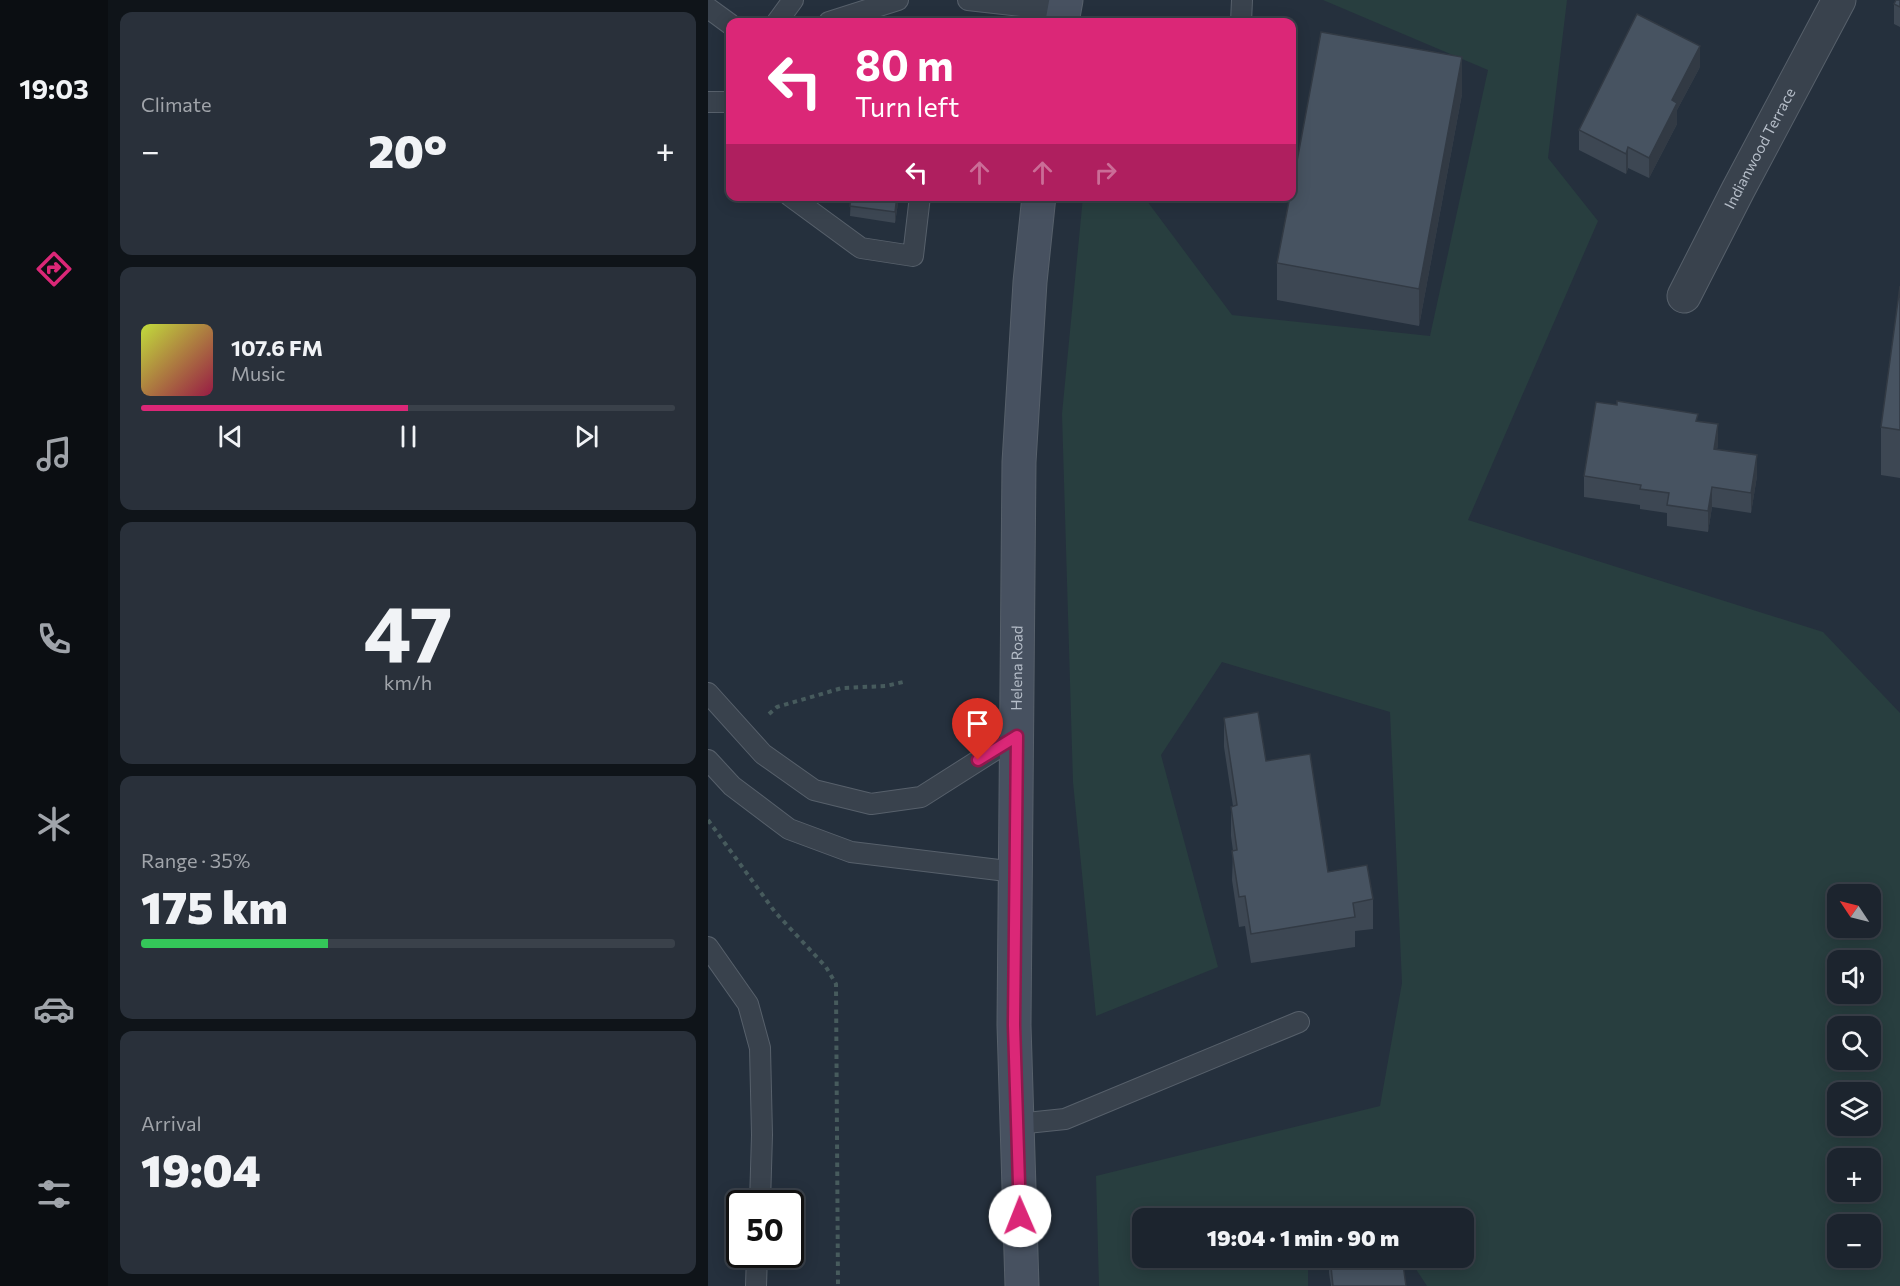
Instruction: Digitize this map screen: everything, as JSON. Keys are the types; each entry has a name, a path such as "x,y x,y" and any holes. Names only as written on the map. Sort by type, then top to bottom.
{"main road":[{"name":"Helena Road","path":"1022,1286 1014,1025 1019,462 1030,282 1038,201"}],"street":[{"name":"Indianwood Terrace","path":"1684,296 1839,0"}],"lane":[{"path":"780,18 793,0"},
{"path":"842,18 898,0"},
{"path":"968,0 1066,14"},
{"path":"1240,18 1242,0"},
{"path":"708,8 726,21"},
{"path":"708,102 726,102"},
{"path":"797,201 861,248 913,256 920,201"},
{"path":"708,693 763,754 814,790 871,804 921,797 1017,736"},
{"path":"708,760 732,786 789,829 851,852 1015,872"},
{"path":"708,947 748,1004 760,1048 760,1190"},
{"path":"1017,1124 1065,1119 1299,1022"},
{"path":"756,1286 757,1268"}],"path":[{"path":"745,735 777,707 842,688 886,686 903,682"},
{"path":"708,820 775,912 826,967 836,984 838,1286"}],"green space":[{"path":"1323,0 1567,0 1548,158 1598,221 1468,520 1823,632 1900,713 1900,1286 1427,1286 1415,1268 1474,1268 1474,1208 1132,1208 1132,1268 1308,1268 1308,1286 1099,1286 1096,1176 1380,1106 1402,983 1390,712 1222,662 1161,755 1218,967 1096,1016 1073,782 1062,414 1083,201 1147,201 1232,315 1430,336 1488,70"}],"building":[{"path":"1896,0 1900,0 1900,7 1894,4"},
{"path":"1637,14 1700,46 1672,100 1677,103 1649,158 1628,147 1626,154 1579,130"},
{"path":"1321,32 1462,57 1419,289 1277,263 1289,201 1296,201 1296,166"},
{"path":"850,201 896,201 895,212 850,206"},
{"path":"1900,286 1900,430 1881,427"},
{"path":"1617,401 1698,414 1696,421 1718,424 1714,449 1757,455 1751,493 1712,487 1708,511 1667,505 1669,493 1640,489 1641,485 1584,476 1596,402 1617,405"},
{"path":"1258,712 1266,761 1310,754 1328,872 1367,865 1373,899 1353,903 1355,917 1251,934 1245,896 1239,897 1232,851 1237,850 1231,807 1237,805 1224,718"},
{"path":"1331,1268 1404,1268 1406,1286 1333,1286"}],"route":[{"path":"978,760 1017,736 1014,1025 1020,1216"}]}
